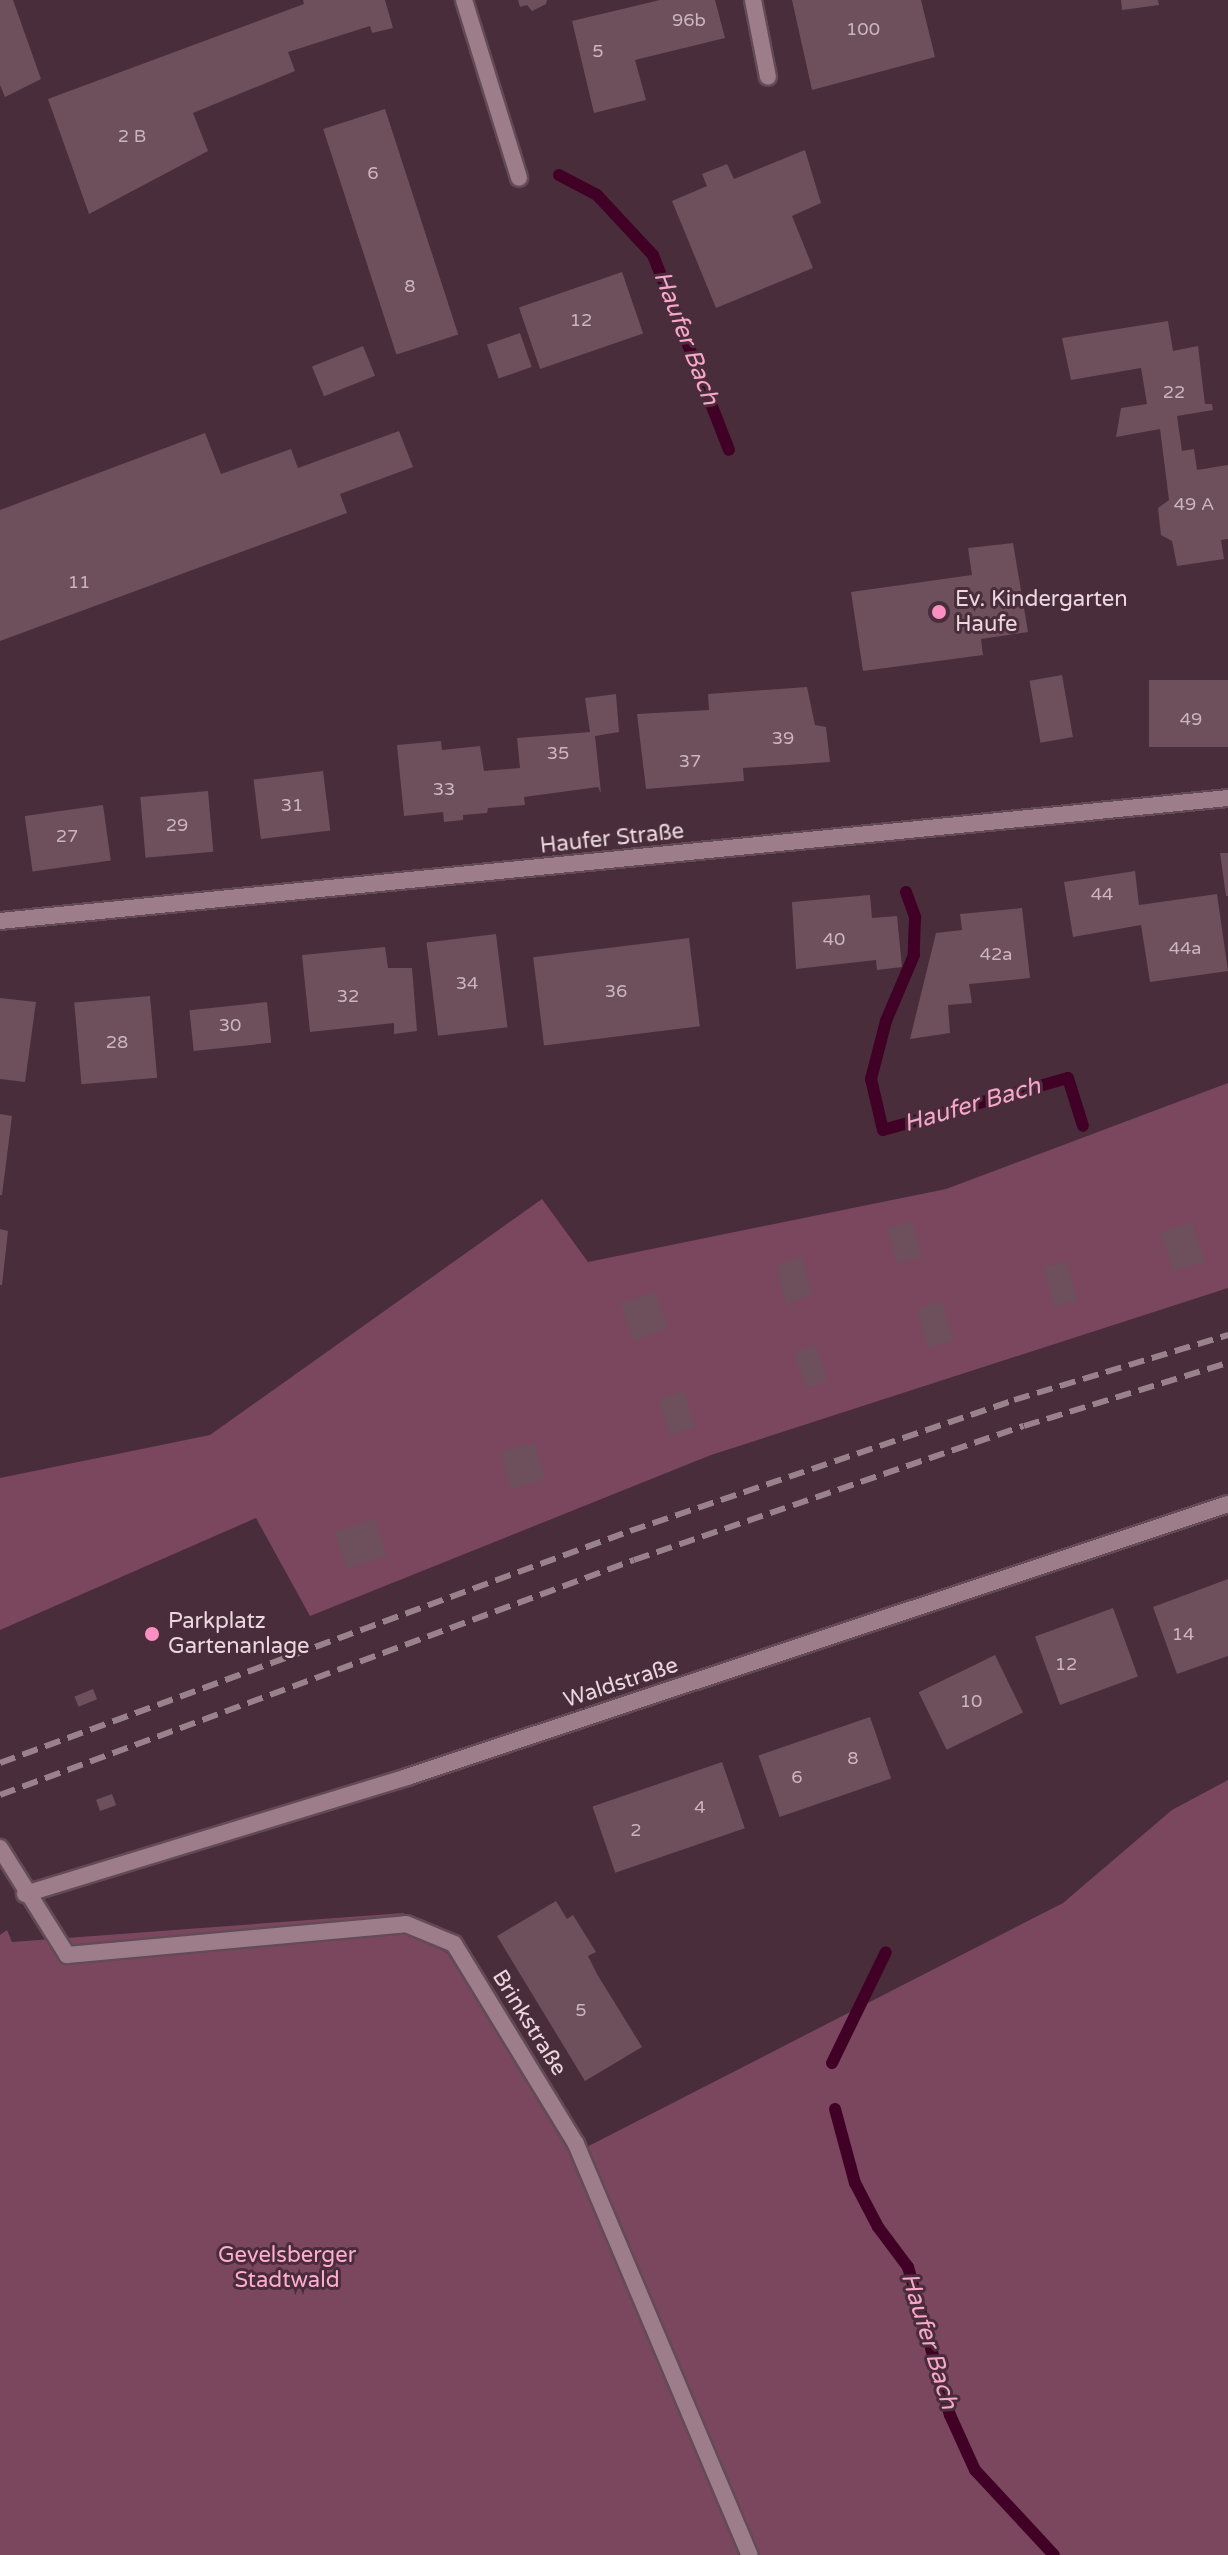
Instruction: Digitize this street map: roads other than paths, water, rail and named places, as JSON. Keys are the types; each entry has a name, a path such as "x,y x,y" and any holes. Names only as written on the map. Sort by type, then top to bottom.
{"street":[{"path":"464,0 519,178"},
{"path":"753,0 768,77"},
{"name":"Haufer Straße","path":"0,921 1228,798"},
{"name":"Waldstraße","path":"25,1894 422,1772 1228,1504"},
{"path":"0,1848 25,1894"},
{"name":"Brinkstraße","path":"25,1894 67,1955 406,1924 454,1944 576,2144 750,2555"}],"waterway":[{"name":"Haufer Bach","path":"559,175 597,195 653,255 729,450"},
{"name":"Haufer Bach","path":"906,892 915,917 914,955 886,1021 871,1079 883,1130 1068,1078 1083,1126"},
{"name":"Haufer Bach","path":"832,2063 886,1952"},
{"name":"Haufer Bach","path":"835,2109 855,2183 878,2227 908,2267 950,2415 975,2470 1054,2555"}],"railway":[{"path":"0,1763 630,1531 1014,1400 1228,1335"},
{"path":"0,1795 634,1560 1024,1426 1228,1363"}],"place":[{"name":"Ev. Kindergarten Haufe","path":"939,612"},
{"name":"Parkplatz Gartenanlage","path":"152,1634"}],"park label":[{"name":"Gevelsberger Stadtwald","path":"287,2268"}]}
